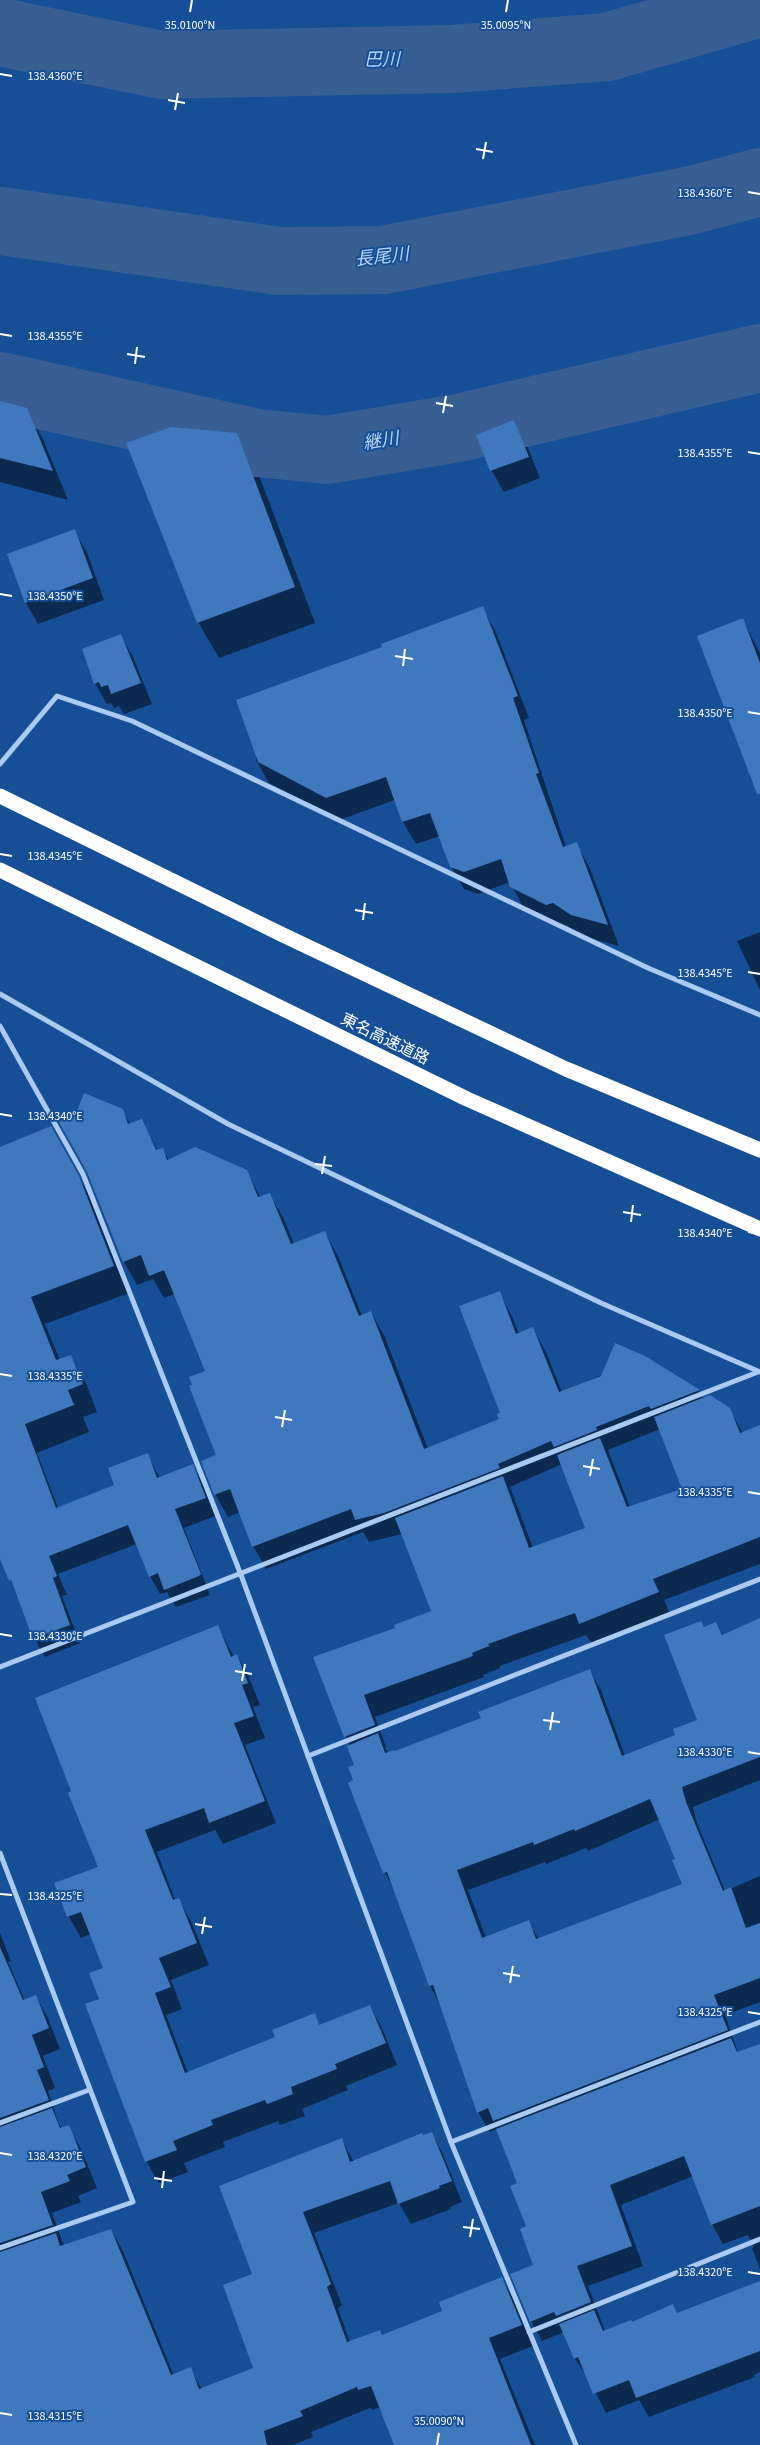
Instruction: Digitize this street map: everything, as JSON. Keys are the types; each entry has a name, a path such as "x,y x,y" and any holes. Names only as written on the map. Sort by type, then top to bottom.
{"highway":[{"path":"0,796 283,935 566,1069 760,1150"},
{"name":"東名高速道路","path":"0,870 467,1099 760,1229"}],"street":[{"path":"0,764 57,696 132,721 648,968 760,1016"},
{"path":"0,994 228,1124 601,1303 759,1372"},
{"path":"0,1026 83,1174 241,1575 451,2142 576,2445"},
{"path":"0,1667 241,1575 759,1372"},
{"path":"308,1756 760,1579"},
{"path":"0,1853 133,2202 0,2248"},
{"path":"451,2142 760,2022"},
{"path":"0,2123 89,2090"},
{"path":"529,2332 760,2239"}],"building":[{"path":"0,401 27,408 53,471 0,458"},
{"path":"514,420 529,457 490,471 476,435"},
{"path":"171,427 237,433 295,587 197,623 126,443"},
{"path":"75,529 93,578 25,603 7,554"},
{"path":"483,606 518,696 513,698 539,773 536,774 563,847 577,842 608,925 571,915 553,903 546,905 510,887 501,859 464,872 450,867 430,813 402,822 386,777 326,798 258,762 236,700 382,647 381,644"},
{"path":"743,618 760,663 760,794 757,794 697,636"},
{"path":"121,634 141,683 111,694 108,685 101,687 99,682 94,684 82,649"},
{"path":"84,1093 123,1109 128,1124 142,1119 156,1150 163,1148 167,1160 195,1147 247,1170 258,1197 270,1193 291,1244 325,1231 359,1316 371,1311 424,1449 499,1419 497,1414 500,1413 459,1306 500,1291 516,1334 533,1327 559,1392 601,1376 615,1343 645,1356 700,1390 651,1409 649,1406 596,1427 597,1430 554,1447 551,1441 498,1464 500,1468 384,1513 355,1520 351,1509 252,1547 230,1489 214,1495 201,1461 216,1455 189,1386 192,1385 189,1377 205,1371 164,1270 149,1276 141,1255 123,1262 87,1172 59,1122 75,1116"},
{"path":"51,1126 79,1176 114,1266 31,1297 56,1360 71,1355 83,1384 68,1390 74,1405 25,1424 56,1508 114,1485 108,1468 148,1453 157,1478 193,1464 206,1498 175,1509 201,1574 199,1576 164,1590 158,1573 149,1577 128,1525 49,1556 57,1576 53,1578 70,1625 33,1639 11,1580 9,1581 0,1559 0,1147"},
{"path":"710,1395 730,1408 740,1433 760,1425 760,1537 653,1579 659,1592 579,1624 575,1613 488,1644 489,1646 472,1653 473,1656 364,1695 375,1725 344,1737 313,1657 395,1628 394,1625 431,1611 395,1518 503,1476 529,1548 585,1528 557,1455 600,1438 627,1507 682,1489 654,1417"},
{"path":"760,1618 760,1757 682,1787 686,1802 723,1891 731,1887 746,1928 760,1923 760,1978 714,1995 728,2030 493,2121 488,2108 477,2113 433,1985 429,1986 387,1872 383,1873 348,1783 353,1780 348,1767 354,1765 347,1746 378,1733 385,1753 395,1751 481,1718 478,1712 590,1669 622,1756 675,1735 673,1729 697,1720 664,1635 701,1621 704,1627 716,1622 722,1635","holes":["650,1799 675,1859 672,1860 682,1884 536,1939 529,1920 482,1938 457,1870 533,1842 534,1845 574,1829 575,1831"]},
{"path":"218,1625 231,1657 237,1654 248,1683 242,1685 254,1716 234,1723 265,1801 209,1823 204,1808 145,1830 173,1900 179,1898 197,1943 159,1958 171,1987 155,1993 185,2073 275,2037 272,2030 315,2013 319,2025 370,2005 386,2043 335,2064 337,2069 291,2087 293,2094 267,2104 265,2100 211,2120 213,2125 173,2141 177,2150 145,2162 85,2004 99,1999 89,1973 103,1968 81,1912 67,1917 54,1883 98,1867 68,1793 71,1791 35,1698"},
{"path":"0,1947 23,2000 36,1995 49,2028 32,2035 44,2067 37,2070 49,2100 0,2118"},
{"path":"731,2038 737,2052 760,2044 760,2206 711,2225 684,2156 610,2185 632,2246 577,2266 591,2302 556,2316 554,2312 530,2322 510,2274 533,2265 520,2229 526,2226 510,2186 517,2183 496,2129"},
{"path":"52,2108 60,2128 69,2125 86,2167 67,2175 70,2181 41,2192 53,2225 0,2243 0,2127"},
{"path":"432,2132 452,2181 439,2186 440,2188 398,2204 390,2181 303,2212 331,2284 327,2287 347,2342 380,2330 382,2335 442,2311 439,2302 502,2277 522,2325 489,2338 531,2445 394,2445 371,2386 358,2390 357,2387 300,2411 303,2416 264,2431 267,2445 0,2445 0,2252 56,2233 60,2246 111,2229 171,2375 191,2367 199,2389 253,2368 223,2285 252,2274 219,2186 342,2138 350,2162 422,2133 423,2135"},
{"path":"760,2281 760,2351 636,2398 629,2380 593,2394 578,2357 574,2359 559,2324 594,2310 603,2331 631,2320 632,2322 673,2304 677,2313"}],"waterway":[{"name":"巴川","path":"0,32 162,65 453,59 607,47 760,3"},
{"name":"長尾川","path":"0,221 279,261 383,260 688,201 760,182"},
{"name":"継川","path":"0,386 257,443 327,450 458,428 760,358"}]}
